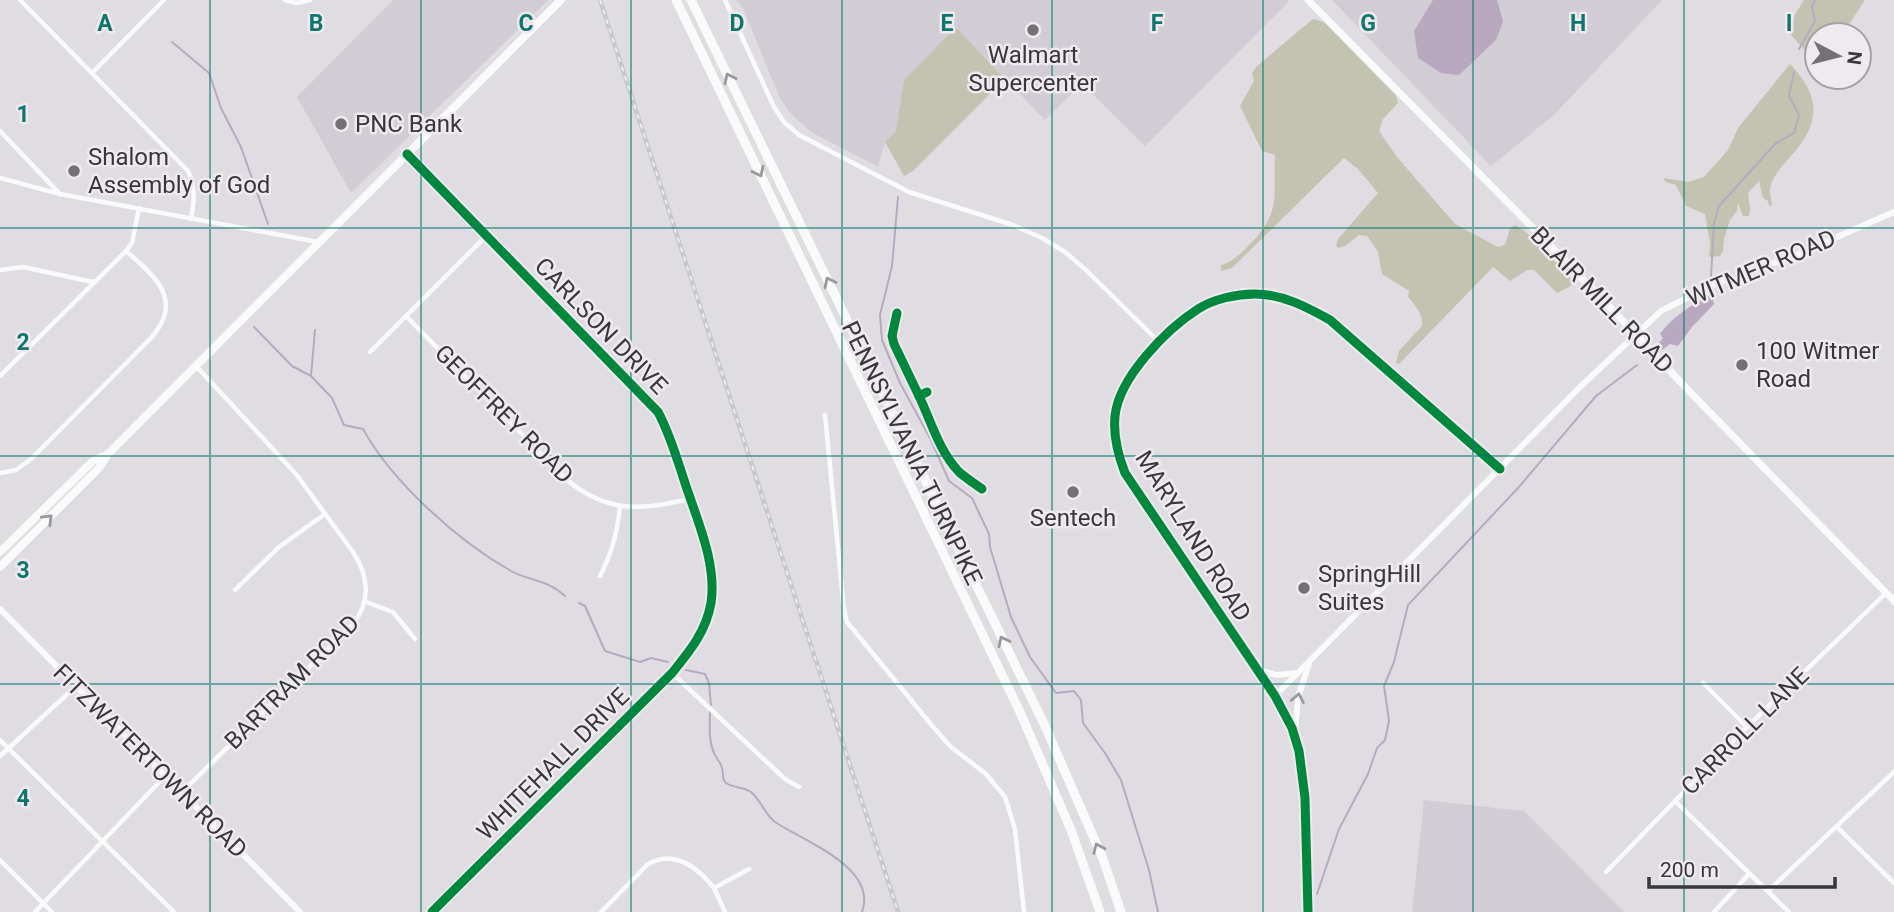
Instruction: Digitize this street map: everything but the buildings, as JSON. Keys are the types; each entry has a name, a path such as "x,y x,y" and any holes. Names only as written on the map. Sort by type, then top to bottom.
{"highway":[{"name":"PENNSYLVANIA TURNPIKE","path":"676,0 1020,712 1071,830 1100,912"},
{"name":"PENNSYLVANIA TURNPIKE","path":"691,0 1045,726 1102,859 1121,912"}],"main road":[{"path":"0,568 99,468 108,454 561,0"},
{"name":"BLAIR MILL ROAD","path":"1308,0 1591,287 1894,601"},
{"path":"0,552 93,461 108,454"}],"street":[{"path":"20,0 188,171 194,194 191,219"},
{"path":"285,0 296,3 310,0"},
{"path":"725,0 774,107 784,122 799,135 909,192 1013,225 1042,238 1065,252 1086,270 1160,343"},
{"path":"93,72 161,1"},
{"path":"0,131 60,194"},
{"name":"CARLSON DRIVE","path":"407,154 658,412 667,428 708,556 712,581 710,603 698,641"},
{"path":"0,178 60,194 319,242"},
{"path":"0,376 132,243 139,208"},
{"name":"WITMER ROAD","path":"1275,696 1634,334 1661,311 1705,289 1796,255 1894,212"},
{"path":"370,352 486,235"},
{"path":"0,473 16,470 31,459 158,330 166,307 163,290 155,276 125,251"},
{"path":"0,270 23,267 93,282"},
{"name":"MARYLAND ROAD","path":"1308,912 1305,798 1295,737 1275,696 1125,473 1115,441 1115,414 1123,387 1137,365 1199,308 1227,297 1255,294 1282,298 1309,308 1330,320 1500,469"},
{"name":"GEOFFREY ROAD","path":"406,316 567,480 582,492 620,507 648,507 690,499"},
{"name":"BARTRAM ROAD","path":"182,792 353,624 366,601 361,564 325,514 285,461 196,366"},
{"path":"825,415 847,622 951,747 986,774 1005,797 1015,829 1024,912"},
{"path":"600,576 617,536 620,507"},
{"path":"235,590 279,547 325,514"},
{"name":"CARROLL LANE","path":"1606,872 1746,727 1886,593"},
{"path":"366,601 393,612 415,639"},
{"name":"FITZWATERTOWN ROAD","path":"0,609 300,912"},
{"name":"WHITEHALL DRIVE","path":"432,912 672,673 698,641"},
{"path":"1295,737 1298,697 1311,661"},
{"path":"1256,669 1283,675 1299,672"},
{"path":"672,673 785,779 799,787"},
{"path":"1703,683 1746,727"},
{"path":"0,756 75,687"},
{"path":"0,740 174,912"},
{"path":"1768,891 1894,772"},
{"path":"35,912 165,775"},
{"path":"1675,801 1789,912"},
{"path":"1837,827 1894,883"},
{"path":"0,860 52,912"},
{"path":"601,912 648,864 656,860 686,862 714,888 725,912"},
{"path":"714,888 749,869"},
{"path":"1714,912 1749,874"}],"shaded area":[{"path":"393,0 548,0 351,193 297,97"},
{"path":"736,0 1289,1 1145,146 1082,84 1045,120 956,27 904,80 896,131 885,142 878,167 811,132 789,112 779,96 743,8"},
{"path":"1332,0 1662,0 1554,115 1491,166"},
{"path":"1433,0 1497,0 1503,21 1496,40 1459,75 1441,73 1418,58 1414,31"},
{"path":"1712,295 1714,304 1678,346 1670,344 1662,350 1658,344 1663,338 1660,334 1665,328 1684,311"},
{"path":"1424,800 1524,811 1624,912 1412,912"}],"green space":[{"path":"1804,0 1865,0 1851,21 1803,21 1803,48 1791,35 1794,16"},
{"path":"1313,19 1324,22 1396,96 1398,103 1383,119 1379,131 1397,157 1455,224 1498,247 1505,245 1510,228 1515,225 1526,232 1566,273 1572,281 1571,286 1557,293 1534,270 1527,270 1510,281 1493,267 1399,364 1396,363 1399,351 1422,326 1421,318 1408,297 1409,291 1382,274 1378,252 1367,236 1359,235 1345,246 1336,246 1338,239 1378,193 1358,169 1344,158 1232,268 1221,271 1221,265 1236,257 1259,234 1274,204 1275,155 1262,151 1240,106 1254,81 1252,73"},
{"path":"956,27 1005,79 913,171 904,176 885,142 896,131 904,80"},
{"path":"1790,64 1803,81 1803,91 1809,91 1812,98 1812,121 1808,132 1773,180 1770,189 1772,205 1769,206 1768,201 1763,198 1759,181 1748,193 1749,216 1743,216 1738,203 1724,239 1723,251 1720,256 1709,257 1710,243 1705,214 1686,206 1676,185 1663,178 1688,182 1704,177 1728,150 1738,128"}],"waterway":[{"path":"1799,49 1815,21 1812,7 1815,0"},
{"path":"172,42 209,73 221,108 241,147 268,224"},
{"path":"1711,276 1714,224 1719,206 1775,144 1794,133 1799,115 1789,96 1794,72"},
{"path":"898,197 892,266 880,315 882,340 900,383 931,440 949,481 972,498 989,534 990,547 1011,617 1030,657 1056,693 1074,691 1081,700 1083,723 1121,780 1149,870 1158,912"},
{"path":"254,327 292,366 311,376"},
{"path":"315,330 311,376 332,398 344,425 363,429 391,470 409,490 470,544 511,571 546,584 565,596"},
{"path":"1317,894 1339,829 1368,774 1377,748 1385,740 1389,721 1384,686 1394,662 1408,605 1518,488 1596,396 1637,365"},
{"path":"579,603 585,606 605,651 640,662 651,658 668,662"},
{"path":"686,670 705,674 709,683 711,705"},
{"path":"710,711 711,743 723,770 724,781 751,792 775,822 835,857 849,869 859,882 864,896 862,912"}],"railway":[{"path":"600,0 898,912"}],"cycle path":[{"path":"407,154 658,412 700,527 709,557 712,588 709,613 701,632 672,673 432,912"},
{"path":"1308,912 1305,798 1299,751 1292,728 1275,696 1125,473 1115,431 1118,401 1146,355 1198,309 1233,296 1275,296 1330,320 1500,469"},
{"path":"897,313 892,336 894,344 919,396 927,392"},
{"path":"919,396 952,464 982,489"}],"place":[{"name":"Walmart Supercenter","path":"1033,30"},
{"name":"PNC Bank","path":"341,124"},
{"name":"Shalom Assembly of God","path":"74,171"},
{"name":"100 Witmer Road","path":"1742,365"},
{"name":"Sentech","path":"1073,492"},
{"name":"SpringHill Suites","path":"1304,588"}]}
